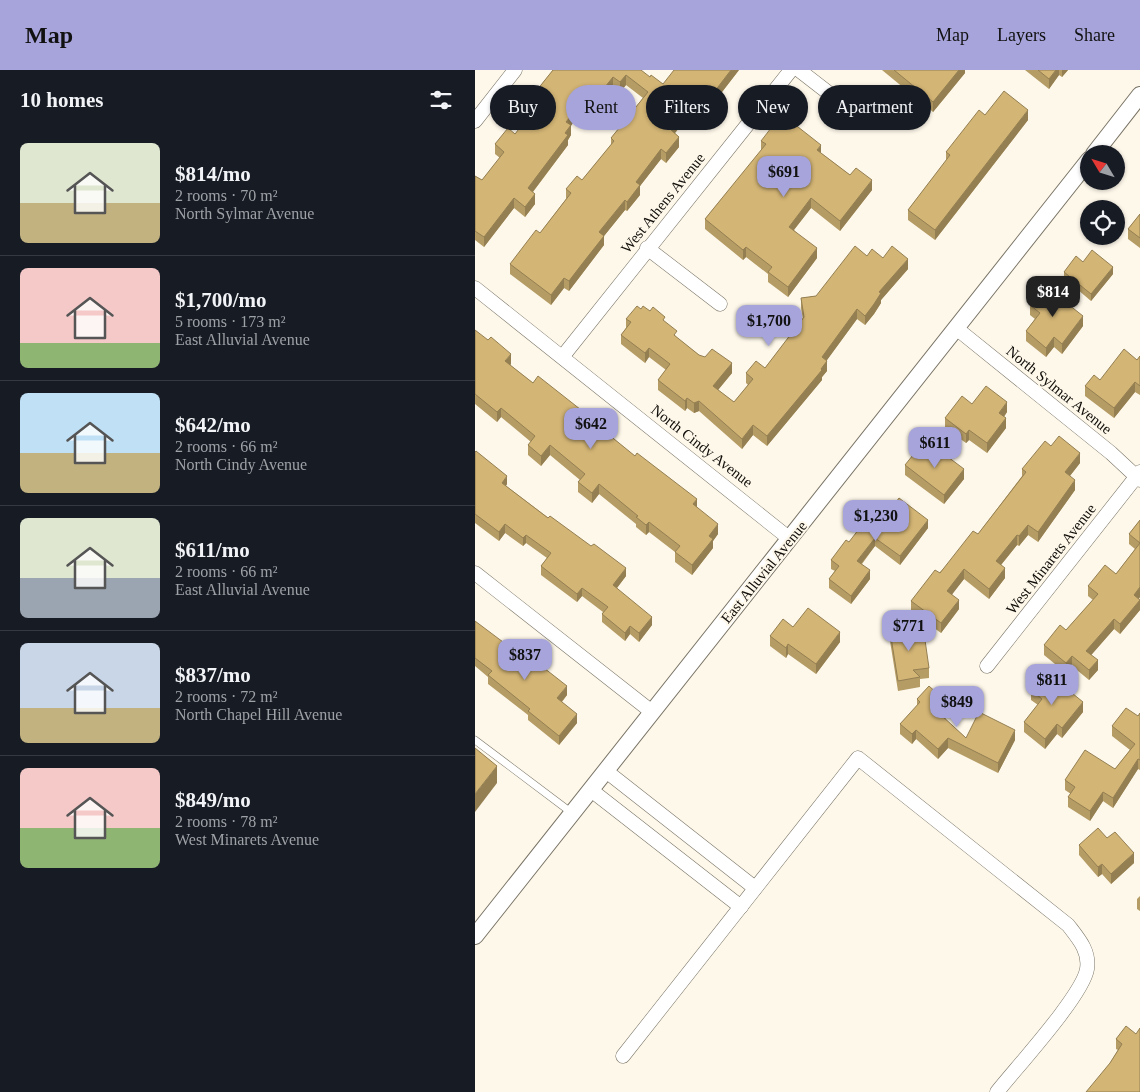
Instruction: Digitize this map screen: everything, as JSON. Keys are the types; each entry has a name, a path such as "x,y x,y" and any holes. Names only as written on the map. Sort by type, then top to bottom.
{"street":[{"path":"475,121 515,70"},
{"name":"West Athens Avenue","path":"563,356 647,248 791,70"},
{"path":"799,70 818,85"},
{"path":"1101,145 1140,95"},
{"name":"East Alluvial Avenue","path":"475,936 1080,171"},
{"path":"647,248 720,304"},
{"name":"North Cindy Avenue","path":"475,288 563,356 790,539"},
{"name":"North Sylmar Avenue","path":"956,328 1139,476"},
{"name":"West Minarets Avenue","path":"987,666 1139,476"},
{"path":"475,573 652,712"},
{"path":"623,1056 858,758 1067,925 1084,944 1087,969 1078,992 997,1092"},
{"path":"605,771 755,888"},
{"path":"591,790 741,907"}],"lane":[{"path":"475,740 572,814"}],"building":[{"path":"553,70 641,70 663,84 674,70 731,70 720,85 646,85 646,90 626,75 620,82 613,77 607,85 566,85 567,130 565,133 568,135 528,188 535,194 525,207 514,198 484,237 475,231 475,176 482,180 504,152 495,144 506,130 510,130 515,134 518,130 556,130 556,85 541,85"},
{"path":"894,70 959,70 933,102 931,100 931,85 912,85"},
{"path":"1038,70 1056,70 1049,79"},
{"path":"1004,91 1028,110 935,230 908,210 950,155 946,152 979,110 985,115"},
{"path":"646,94 646,130 671,130 679,137 666,153 661,149 636,182 640,185 599,232 604,236 569,281 564,278 551,295 510,264 536,230 540,233 571,193 566,189 577,176 582,180 614,141 611,138 617,130 636,130 636,107"},
{"path":"770,130 802,130 821,145 817,150 850,175 856,168 872,180 840,221 811,198 789,227 817,248 788,287 768,272 772,267 746,247 743,250 705,219 766,144 761,141"},
{"path":"1140,214 1140,238 1128,229"},
{"path":"855,246 867,256 872,249 883,258 892,246 908,259 879,292 881,293 865,316 857,309 822,357 827,361 822,370 767,436 753,425 742,439 699,401 694,403 687,398 685,401 658,380 670,364 649,348 645,353 621,335 631,322 626,319 637,306 641,309 643,306 650,311 653,307 665,317 663,320 677,331 674,335 699,355 705,357 712,349 732,363 713,386 734,402 753,379 746,373 756,361 765,368 804,317 801,298 816,296"},
{"path":"1092,250 1113,267 1091,294 1064,272 1076,256 1083,262"},
{"path":"1045,286 1083,316 1062,344 1054,337 1046,348 1026,331 1040,313 1030,305"},
{"path":"475,330 488,340 491,337 511,354 505,361 533,383 538,376 604,428 603,430 635,456 637,453 697,499 693,504 718,524 709,536 713,539 692,565 675,552 680,546 649,522 646,525 636,517 638,516 599,484 592,493 578,482 585,474 550,445 541,456 528,445 535,436 501,408 497,412 475,394"},
{"path":"1124,349 1137,360 1140,356 1140,386 1135,382 1114,408 1085,386 1094,375 1100,380"},
{"path":"986,386 1007,402 999,413 1006,418 987,443 969,430 966,434 945,418 962,396 972,404"},
{"path":"1059,436 1080,453 1065,472 1075,480 1038,532 1028,525 1019,536 1017,535 996,561 1005,568 989,589 964,569 947,591 959,600 941,623 911,601 935,570 940,573 973,531 978,534 1026,472 1022,469 1045,441 1051,446"},
{"path":"932,445 964,469 944,495 905,465 917,450 924,456"},
{"path":"476,451 507,476 502,483 548,518 550,516 591,546 594,544 626,568 613,585 652,617 639,633 630,626 625,633 602,614 608,607 582,588 577,594 541,566 551,553 526,535 523,538 505,524 499,532 475,514"},
{"path":"899,498 928,520 900,556 875,538 857,561 870,570 851,596 829,579 839,566 831,560 846,540 849,542 875,508 886,516"},
{"path":"1140,520 1140,543 1129,534"},
{"path":"1140,543 1140,587 1134,595 1140,600 1120,624 1114,619 1086,651 1098,660 1089,670 1072,656 1066,663 1044,645 1060,625 1066,630 1098,594 1088,586 1105,565 1116,574"},
{"path":"808,608 840,632 816,664 788,644 786,648 770,636 783,619 793,627"},
{"path":"475,621 503,642 500,646 523,665 530,657 567,686 557,698 577,714 559,736 528,711 530,709 488,675 492,671 475,658"},
{"path":"923,626 929,668 913,670 920,677 898,681 890,631"},
{"path":"1046,672 1083,702 1062,728 1057,724 1045,739 1024,722 1042,699 1031,690"},
{"path":"929,686 949,704 940,714 966,738 979,712 1015,730 998,763 948,738 938,749 916,730 912,734 900,724 920,702 917,699"},
{"path":"1126,708 1138,716 1140,713 1140,760 1138,759 1113,798 1103,792 1090,811 1068,797 1075,787 1065,780 1085,750 1115,769 1135,744 1112,726"},
{"path":"475,748 497,766 475,794"},
{"path":"1098,828 1107,838 1115,832 1134,853 1111,874 1102,864 1098,867 1079,845"},
{"path":"1126,1026 1136,1034 1140,1028 1140,1092 1086,1092 1110,1063 1122,1044 1116,1039"}]}
